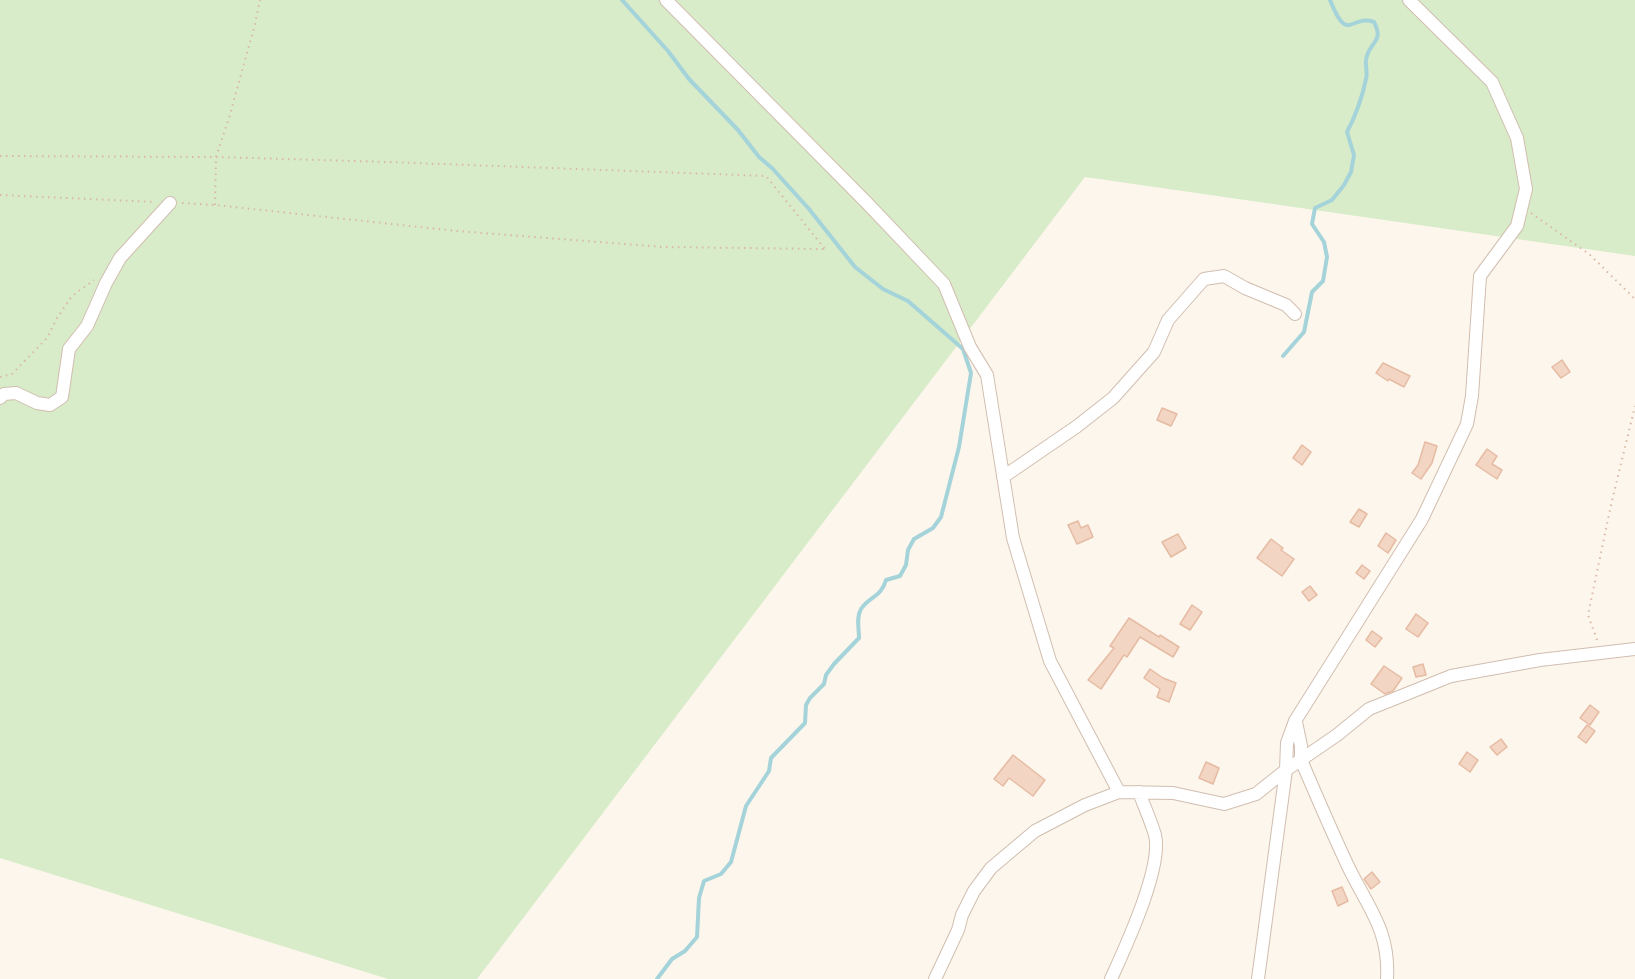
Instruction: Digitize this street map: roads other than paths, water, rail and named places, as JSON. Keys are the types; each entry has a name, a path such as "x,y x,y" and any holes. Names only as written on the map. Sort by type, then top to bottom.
{"street":[{"path":"666,0 867,203 944,285 970,347 987,375 1012,538 1050,661 1119,792"},
{"path":"1258,979 1286,770 1287,742 1295,721 1422,519 1467,424 1472,396 1480,276 1517,226 1526,189 1517,138 1492,82 1409,0"},
{"path":"0,398 4,394 16,393 37,403 50,405 62,397 69,349 87,326 120,258 170,203"},
{"path":"1003,477 1076,427 1113,398 1154,352 1168,320 1204,279 1224,276 1245,288 1286,305 1295,314"},
{"path":"935,979 974,891 991,868 1035,831 1085,805 1119,792 1173,793 1224,804 1256,794 1369,709 1451,676 1539,660 1635,649"},
{"path":"1295,721 1301,759 1356,884 1381,927 1388,958 1386,979"},
{"path":"1111,979 1125,949 1153,873 1155,837 1139,792"}],"waterway":[{"path":"622,0 668,51 689,79 809,209 855,267 883,289 908,301 963,349 971,373 959,447 941,517 933,528 914,539 900,576 886,580 878,594 859,612 859,638 834,664 826,675 824,684 810,698 806,705 805,723 771,758 769,771 746,806 731,862 721,874 704,881 699,898 697,937 685,951 672,959 657,979"},
{"path":"1283,356 1304,332 1312,292 1323,281 1327,257 1324,242 1312,224 1315,208 1332,200 1351,172 1354,155 1347,132 1363,93 1367,77 1367,54 1378,34 1374,22 1366,21 1346,25 1336,14 1330,0"}]}
